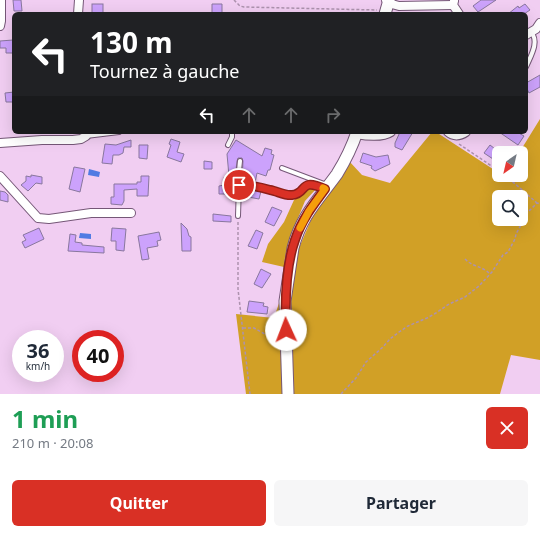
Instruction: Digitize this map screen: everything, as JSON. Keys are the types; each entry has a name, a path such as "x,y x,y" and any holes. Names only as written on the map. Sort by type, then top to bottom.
{"street":[{"path":"0,26 1,0"},
{"path":"78,12 80,0"},
{"path":"387,4 399,6 454,2 458,12"},
{"path":"529,34 540,23"},
{"path":"0,143 73,140 81,139 85,134"},
{"path":"288,394 285,301 295,240 306,216 337,174 357,134"},
{"path":"361,134 386,134"},
{"path":"0,176 38,218 50,219 90,213 131,213"}],"lane":[{"path":"528,62 535,46 534,35 529,34"},
{"path":"228,145 232,134"},
{"path":"238,216 238,180 240,161"},
{"path":"282,168 326,187"},
{"path":"239,185 268,189 290,195 297,193 309,184 326,187"}],"path":[{"path":"235,1 240,6 244,7 374,10"},
{"path":"451,134 454,140 492,166"},
{"path":"341,394 356,378 366,362 390,339 408,326 427,318 449,304 465,297 479,286 490,274 503,255 508,252 528,212 539,203 514,182"},
{"path":"238,216 238,289 250,394"},
{"path":"465,259 471,265 484,268 490,274"},
{"path":"243,328 254,328 275,340 286,344"}],"shaded area":[{"path":"540,119 540,360 511,355 500,394 246,394 236,314 274,318 292,264 318,204 349,161 362,175 390,183 430,134 439,134 492,168 492,182 528,182 528,146 523,146"},
{"path":"306,189 316,189 305,201 291,235 284,267 262,262 268,244 284,222 294,200"}],"water":[{"path":"89,169 100,172 99,177 88,175"},
{"path":"80,233 91,234 91,239 79,238"}],"building":[{"path":"13,0 21,0 22,11 14,11"},
{"path":"481,0 496,0 478,12 473,6"},
{"path":"92,4 103,4 103,12 92,12"},
{"path":"212,4 222,4 222,12 212,12"},
{"path":"525,4 530,10 527,12 510,12 518,6 519,8"},
{"path":"12,40 12,53 6,53 6,48 0,48 0,41"},
{"path":"540,75 540,87 529,93 528,82"},
{"path":"12,92 12,102 6,102 5,93"},
{"path":"399,134 412,134 402,150 395,147 395,143"},
{"path":"502,134 520,134 524,136 518,145"},
{"path":"171,139 180,142 177,152 184,154 181,162 167,157 171,145 169,144"},
{"path":"131,140 131,147 124,147 123,153 113,155 112,164 102,163 105,144 116,145"},
{"path":"236,140 262,156 265,148 272,150 271,154 274,155 270,170 268,170 266,176 257,173 255,183 242,182 243,161 242,158 238,158 235,194 219,194 219,186 224,185 224,177 229,176 227,154"},
{"path":"139,145 148,145 147,159 139,158"},
{"path":"490,145 492,147 492,158 484,153"},
{"path":"363,153 376,157 388,155 390,164 375,171 371,168 372,166 360,162"},
{"path":"204,161 212,162 212,169 204,169"},
{"path":"74,167 85,169 80,192 69,189"},
{"path":"31,175 42,177 42,184 36,183 28,191 21,185 26,181 26,176 31,177"},
{"path":"141,176 149,176 148,196 137,196 137,189 124,190 124,201 122,205 111,204 111,197 114,197 114,184 137,184 137,182 141,182"},
{"path":"242,189 261,191 259,199 243,196"},
{"path":"0,191 5,192 8,195 8,202 0,200"},
{"path":"272,207 282,211 274,226 265,222"},
{"path":"213,214 231,216 231,222 213,221"},
{"path":"181,223 187,229 189,236 191,237 191,251 182,251"},
{"path":"39,228 44,239 25,248 22,242 26,240 23,235"},
{"path":"112,228 126,229 124,251 116,250 116,241 111,241"},
{"path":"256,230 263,233 257,249 248,246"},
{"path":"159,232 161,240 157,241 158,246 147,248 149,259 142,260 138,236"},
{"path":"70,234 76,235 75,242 82,243 82,245 104,247 104,253 68,251"},
{"path":"261,269 271,274 262,288 254,284"},
{"path":"249,301 264,303 263,306 268,307 267,314 247,312"}],"slow traffic":[{"path":"300,228 316,200 325,189 323,188"}],"route":[{"path":"239,185 248,185 290,195 294,195 309,184 325,189 309,211 295,240 290,260 285,301 286,330"}]}
